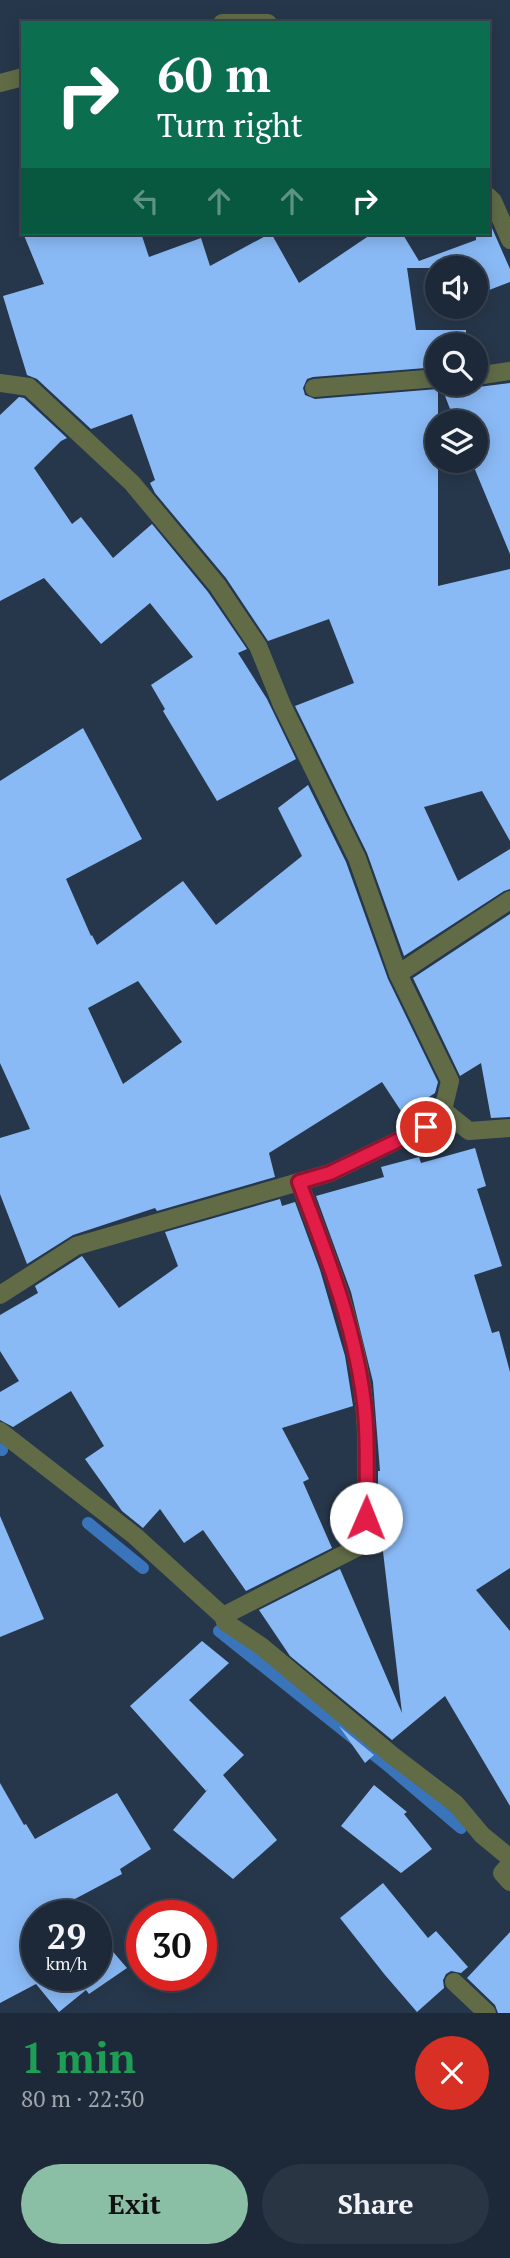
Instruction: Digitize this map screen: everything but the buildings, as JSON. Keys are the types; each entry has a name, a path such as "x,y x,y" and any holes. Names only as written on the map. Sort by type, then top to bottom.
{"street":[{"path":"0,83 21,78"},
{"path":"490,198 510,240"},
{"path":"488,374 510,371"},
{"path":"314,388 425,379"},
{"path":"0,383 29,387 132,483 217,585 258,646 282,705 357,858 398,974 450,1081 443,1110 426,1127 330,1173 76,1246 0,1295"},
{"path":"398,974 510,900"},
{"path":"443,1110 469,1131 510,1128"},
{"path":"223,1616 366,1543 365,1412 354,1345 336,1278 299,1182"},
{"path":"0,1431 145,1545 223,1616 225,1622 261,1646 393,1756 456,1804 482,1835 510,1858"},
{"path":"510,1864 502,1873 510,1881"},
{"path":"454,1982 487,2013"}],"waterway":[{"path":"88,1523 143,1568"},
{"path":"219,1631 387,1765 461,1828"}],"route":[{"path":"366,1518 365,1412 354,1345 336,1278 299,1182 330,1173 426,1127"}]}
